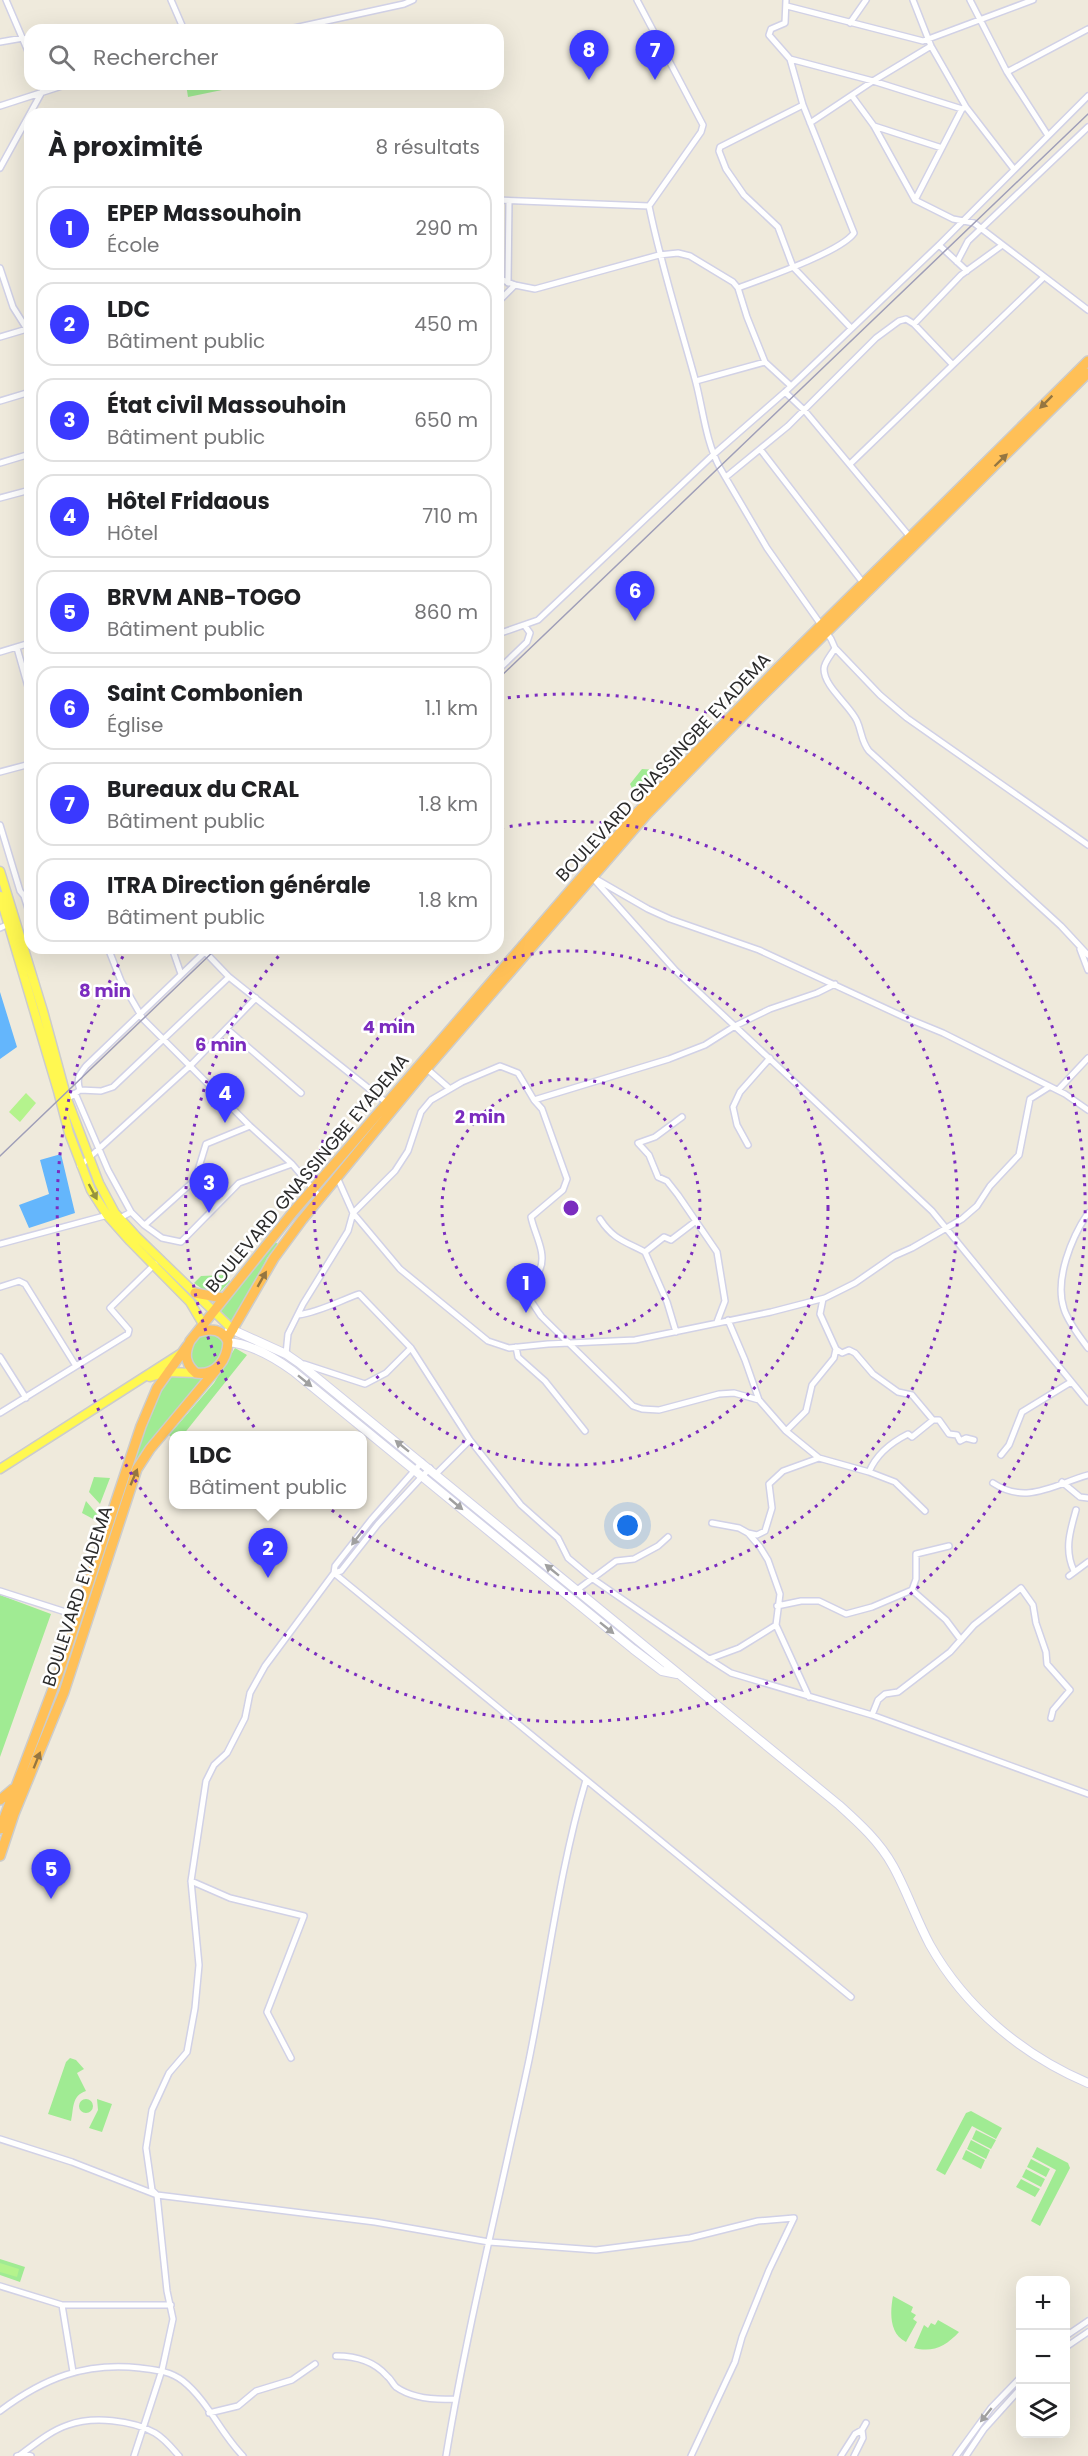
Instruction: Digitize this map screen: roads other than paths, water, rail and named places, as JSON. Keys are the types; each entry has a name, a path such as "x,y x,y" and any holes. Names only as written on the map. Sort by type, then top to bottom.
{"highway":[{"name":"BOULEVARD GNASSINGBE EYADEMA","path":"824,630 864,584 910,537 1088,361"},
{"name":"BOULEVARD GNASSINGBE EYADEMA","path":"225,1338 233,1330 274,1258 424,1066 690,757 1088,373"},
{"name":"BOULEVARD GNASSINGBE EYADEMA","path":"201,1328 223,1298 387,1103 424,1066"},
{"path":"195,1293 223,1298"},
{"path":"201,1328 209,1329 225,1338 226,1356 219,1366 207,1373 196,1373 186,1360 189,1344 201,1328"},
{"name":"BOULEVARD EYADEMA","path":"0,1856 6,1815 15,1787 48,1705 137,1436 152,1398 167,1372 189,1344"},
{"name":"BOULEVARD EYADEMA","path":"0,1829 64,1692 137,1469 150,1449 219,1366"},
{"path":"0,1800 15,1787"}],"main road":[{"path":"0,871 8,924"},
{"path":"0,896 64,1100 114,1215"},
{"path":"64,1100 69,1133 80,1166 92,1190 190,1302 201,1328"},
{"path":"157,1264 195,1293 233,1330 286,1354 299,1363 839,1805 871,1836 893,1866 937,1956 952,1980 978,2010 1026,2049 1064,2073 1088,2084"},
{"path":"225,1338 258,1351 293,1371 640,1654 662,1671 678,1674"},
{"path":"258,1351 262,1343"},
{"path":"0,1469 180,1354"},
{"path":"139,1382 167,1372 196,1373"}],"street":[{"path":"0,42 23,38 6,0"},
{"path":"171,0 181,24"},
{"path":"312,24 404,4 413,0"},
{"path":"637,0 703,125 701,132 649,206 659,255 696,381 713,454 768,548 835,648 880,695 907,718 1088,845"},
{"path":"850,23 866,0"},
{"path":"914,0 931,43 964,108 1013,168"},
{"path":"969,0 1007,72 1047,134"},
{"path":"810,123 931,43 978,19 1033,0"},
{"path":"738,288 793,267 845,242 854,233 803,105 789,59 769,34 771,29 785,23 786,3 850,23 919,42 931,43"},
{"path":"1007,72 1088,29"},
{"path":"789,59 964,108"},
{"path":"0,106 35,90"},
{"path":"31,108 40,90"},
{"path":"852,96 874,126 915,201 953,219 972,222 1088,310"},
{"path":"504,632 525,626 544,615 713,454 785,392 939,245 1047,134 1088,96"},
{"path":"803,105 719,149 726,169 744,195 778,226 793,267 851,328"},
{"path":"915,201 964,108"},
{"path":"0,168 24,122"},
{"path":"874,126 942,148"},
{"path":"957,261 968,241 1032,183 1088,127"},
{"path":"504,201 649,206"},
{"path":"508,283 509,201"},
{"path":"939,245 967,271"},
{"path":"914,324 967,271 1001,246"},
{"path":"504,281 527,289 544,287 659,255 678,253 690,256 727,277 738,288 747,318 765,362 791,386"},
{"path":"0,268 13,308 24,326"},
{"path":"850,464 1044,277"},
{"path":"504,296 515,285"},
{"path":"726,477 805,411 876,338 902,320 914,324 952,364"},
{"path":"0,338 24,333"},
{"path":"696,381 765,362"},
{"path":"785,392 805,411 910,537"},
{"path":"0,401 24,394"},
{"path":"760,449 864,584"},
{"path":"0,463 24,456"},
{"path":"0,498 24,492"},
{"path":"504,664 527,642 530,633 525,626"},
{"path":"0,652 24,645"},
{"path":"16,648 24,674"},
{"path":"835,648 824,671 839,698 858,722 861,737 869,751 1061,926 1088,955"},
{"path":"0,772 24,766"},
{"path":"0,825 20,891 24,893"},
{"path":"589,874 663,916 759,950 796,969 835,984 943,1033 1058,1090 1088,1110"},
{"path":"589,874 675,970 932,1211 1088,1402"},
{"path":"1078,945 1088,970"},
{"path":"110,954 121,981 139,1014 250,1126 292,1164 321,1197"},
{"path":"174,954 181,974"},
{"path":"203,954 81,1072 77,1082 78,1091 99,1149 118,1191 131,1212 162,1238 181,1242 239,1183 292,1164"},
{"path":"210,954 229,977 387,1103"},
{"path":"64,1100 78,1091 108,1089 229,977"},
{"path":"534,1100 669,1059 705,1045 735,1026 770,1009 817,993 835,984"},
{"path":"80,1166 191,1065 255,998"},
{"path":"227,1029 302,1093"},
{"path":"748,1145 737,1125 733,1107 740,1092 770,1058"},
{"path":"1058,1090 1088,1058"},
{"path":"424,1066 450,1089"},
{"path":"286,1354 288,1334 348,1231 353,1213 395,1171 408,1151 421,1112 431,1100 462,1082 501,1066 518,1073 542,1109 567,1179 563,1190 531,1217 542,1259 540,1268 529,1285 527,1295 541,1316 633,1406 638,1408 659,1410 719,1394 734,1393 759,1400"},
{"path":"337,1177 353,1213 400,1269 488,1341 509,1348 635,1340 823,1299 847,1288 894,1256 962,1220 977,1206 990,1186 1019,1155 1030,1099 1032,1095 1049,1087"},
{"path":"682,1116 655,1137 638,1143 649,1155 658,1177 667,1182 717,1252 725,1301 717,1322"},
{"path":"144,1225 195,1180 206,1144 250,1126"},
{"path":"0,1244 131,1212"},
{"path":"1088,1213 1072,1239 1061,1290 1066,1313 1088,1348"},
{"path":"600,1218 608,1232 619,1240 645,1252 667,1302 676,1332"},
{"path":"645,1252 664,1237 671,1240 696,1221"},
{"path":"0,1413 129,1334 129,1330 110,1308 157,1264"},
{"path":"0,1287 19,1281 24,1284 76,1366"},
{"path":"298,1315 314,1313 330,1304 359,1294 411,1348 470,1440 521,1505 558,1538 568,1558 593,1579 731,1673 872,1715 1088,1794"},
{"path":"823,1299 820,1314 836,1349 842,1353 849,1350 855,1353 873,1374 902,1395 912,1395 933,1420"},
{"path":"728,1320 759,1400 786,1431 819,1458 895,1482 925,1511"},
{"path":"516,1347 518,1357 545,1381 585,1431"},
{"path":"299,1363 365,1384 386,1373 411,1348"},
{"path":"786,1431 806,1411 812,1384 834,1358 836,1349"},
{"path":"0,1357 26,1398"},
{"path":"1001,1455 1009,1445 1022,1412 1059,1387 1071,1382"},
{"path":"869,1472 876,1458 887,1448 908,1434 912,1437 916,1435 933,1420 939,1420 949,1434 957,1435 960,1441 966,1438 974,1440"},
{"path":"334,1573 341,1570 378,1524 423,1476 433,1471 470,1440"},
{"path":"712,1523 738,1528 757,1535 765,1531 772,1508 769,1484 783,1471 819,1458"},
{"path":"134,2456 162,2370 173,2319 157,2195 153,2190 146,2148 152,2110 169,2073 187,2052 195,2008 199,1965 191,1881 206,1781 214,1765 227,1754 245,1718 250,1693 265,1666 334,1573 335,1566 348,1549 422,1462"},
{"path":"993,1483 1007,1492 1024,1494 1088,1475"},
{"path":"1062,1482 1080,1497 1088,1498"},
{"path":"1074,1571 1069,1561 1067,1548 1076,1510"},
{"path":"748,1533 768,1560 780,1594 776,1625 809,1697"},
{"path":"577,1590 616,1562 634,1559 658,1546 668,1537"},
{"path":"777,1606 801,1601 819,1601 846,1614 872,1607 912,1590 916,1579 916,1554 949,1546"},
{"path":"1068,1576 1088,1562"},
{"path":"334,1573 851,1997"},
{"path":"872,1715 879,1700 885,1694 897,1692 950,1652 974,1624 1021,1588 1033,1605 1047,1664 1070,1690 1053,1710 1051,1718"},
{"path":"912,1590 946,1620 961,1640"},
{"path":"0,1591 78,1616"},
{"path":"709,1659 739,1648 776,1625"},
{"path":"446,2456 455,2399 532,2043 575,1818 586,1780"},
{"path":"191,1881 230,1898 304,1916 267,2012 291,2058"},
{"path":"0,2139 72,2162 157,2195 375,2222 489,2242 596,2250 690,2238 758,2221 794,2218 761,2289 735,2362 691,2456"},
{"path":"0,2286 62,2305 171,2305"},
{"path":"62,2305 74,2372"},
{"path":"1070,2333 1088,2321"},
{"path":"1070,2344 1088,2332"},
{"path":"336,2356 353,2356 371,2364 387,2374 399,2389 421,2398 443,2401 455,2399"},
{"path":"209,2413 238,2406 256,2391 292,2380 315,2364"},
{"path":"0,2411 38,2387 74,2372 103,2366 162,2370 184,2382 243,2456"},
{"path":"956,2456 991,2408 1016,2382"},
{"path":"966,2456 984,2429 1016,2393"},
{"path":"19,2455 53,2432 81,2422 104,2421 143,2428 156,2434 179,2456"},
{"path":"842,2456 855,2434 862,2430 866,2423"},
{"path":"854,2456 863,2438 862,2430"},
{"path":"19,2455 31,2456"}],"water":[{"path":"0,992 17,1047 0,1059"},
{"path":"61,1154 75,1213 29,1228 19,1205 49,1194 40,1160"}],"railway":[{"path":"504,673 1088,114"},
{"path":"0,1156 211,954"}],"place":[{"name":"ITRA Direction générale","path":"589,80"},
{"name":"Bureaux du CRAL","path":"655,80"},
{"name":"Saint Combonien","path":"635,621"},
{"name":"Hôtel Fridaous","path":"225,1123"},
{"name":"État civil Massouhoin","path":"209,1213"},
{"name":"EPEP Massouhoin","path":"526,1313"},
{"name":"LDC","path":"268,1578"},
{"name":"BRVM ANB-TOGO","path":"51,1899"}]}
